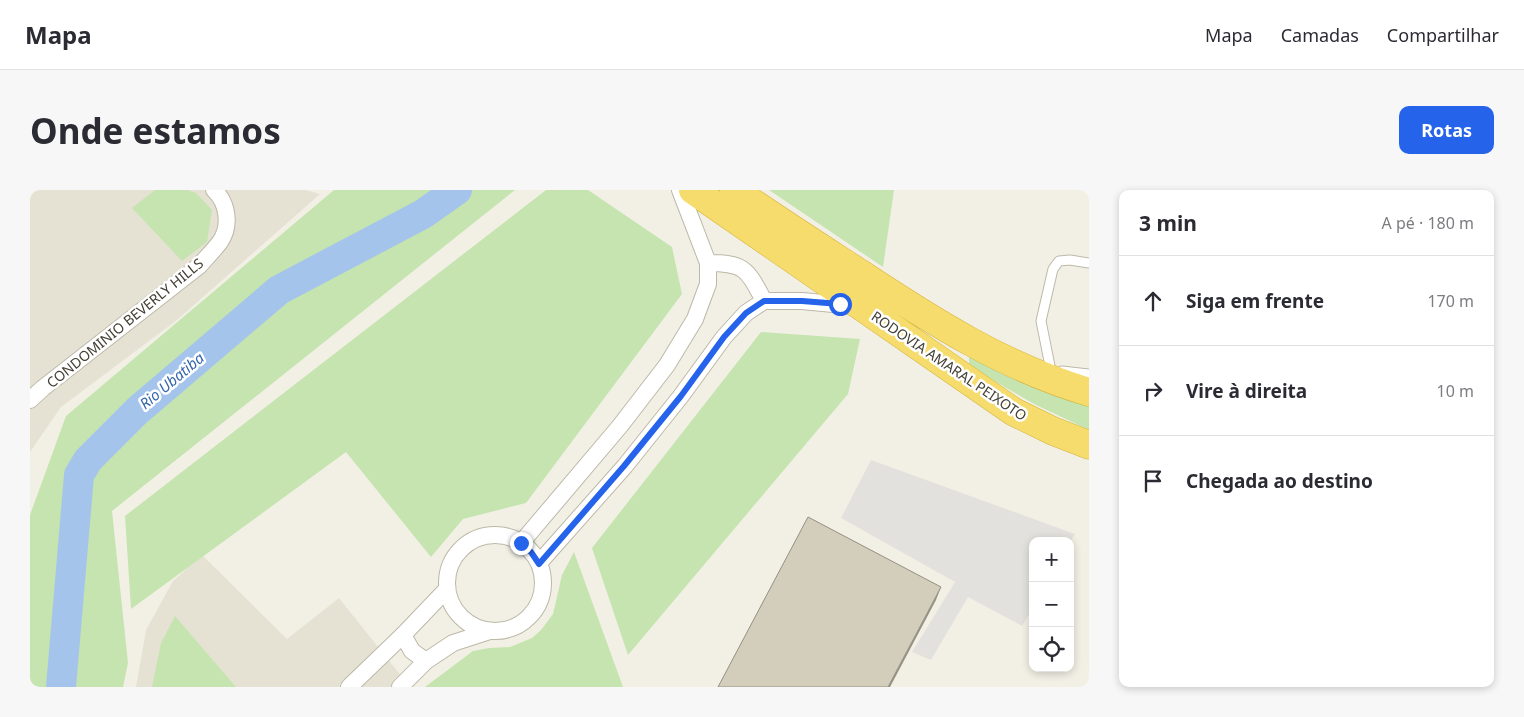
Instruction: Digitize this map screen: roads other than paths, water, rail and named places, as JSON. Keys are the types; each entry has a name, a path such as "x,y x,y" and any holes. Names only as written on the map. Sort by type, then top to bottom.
{"highway":[{"name":"RODOVIA AMARAL PEIXOTO","path":"693,190 1014,412 1053,431 1089,445"},
{"name":"RODOVIA AMARAL PEIXOTO","path":"734,190 906,304 972,342 1037,370 1064,384 1089,392"}],"street":[{"name":"CONDOMINIO BEVERLY HILLS","path":"30,400 199,266 211,253 222,240 227,218 224,202 214,190"},
{"path":"521,543 620,426 667,365 695,319 708,284 708,263 680,190"},
{"path":"708,263 738,266 748,273 764,301"},
{"path":"539,564 630,459 681,396 724,337 746,313 764,301 802,301 859,306"},
{"path":"400,687 426,661 453,643 490,631 505,630 518,625 530,616 538,605 543,577 539,564 531,552 521,543 506,536 491,535 476,539 463,547 453,559 448,574 448,589 452,605 462,617 475,626 490,631"},
{"path":"357,684 448,589"},
{"path":"403,635 412,651 426,661"}],"lane":[{"path":"1089,263 1070,260 1059,261 1052,269 1041,321 1037,370 1089,374"}],"waterway":[{"name":"Rio Ubatiba","path":"61,687 79,475 88,460 137,411 279,290 423,214 457,190"}]}
